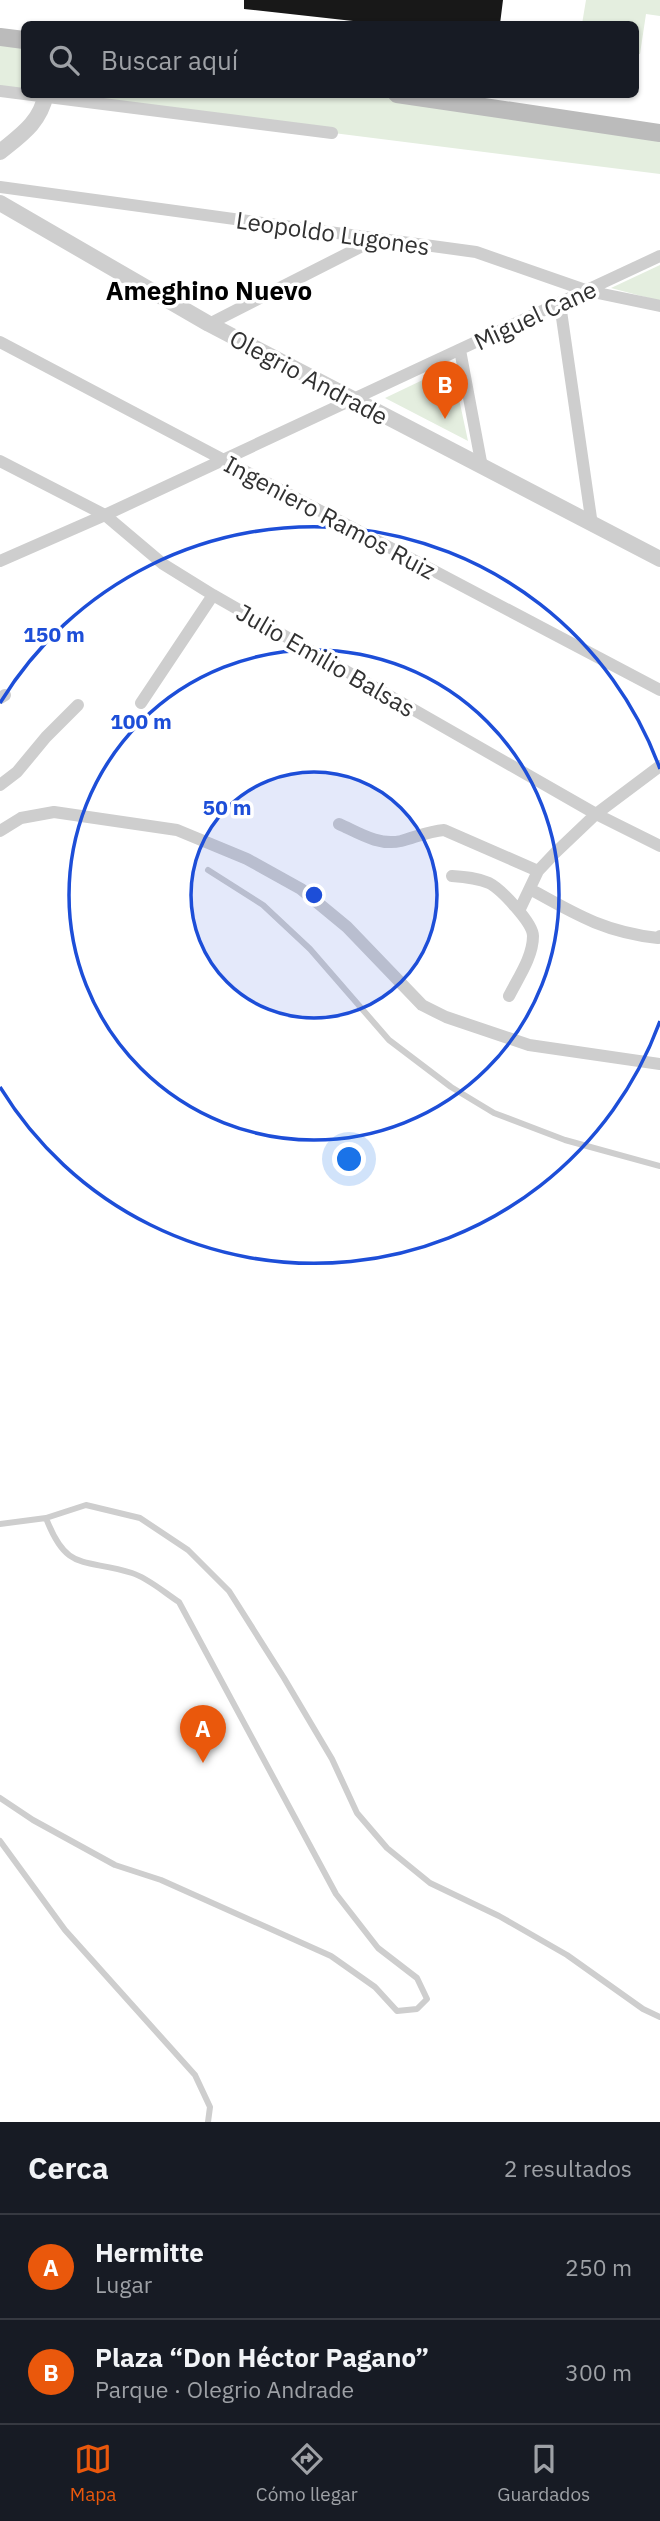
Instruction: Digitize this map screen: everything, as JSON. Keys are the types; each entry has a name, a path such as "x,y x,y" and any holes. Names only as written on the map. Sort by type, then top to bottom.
{"main road":[{"path":"0,37 21,40"},
{"path":"424,98 660,133"}],"street":[{"path":"0,91 21,93"},
{"path":"0,152 33,125 41,113 45,98"},
{"path":"61,98 332,133"},
{"name":"Leopoldo Lugones","path":"0,187 476,252 588,290 660,306"},
{"name":"Olegrio Andrade","path":"0,204 209,324 660,559"},
{"path":"209,324 376,239"},
{"name":"Miguel Cane","path":"0,561 222,461 660,256"},
{"path":"559,304 592,525"},
{"name":"Ingeniero Ramos Ruiz","path":"0,342 660,690"},
{"path":"460,350 482,467"},
{"name":"Julio Emilio Balsas","path":"0,461 105,515 163,564 213,596 596,814 660,846"},
{"path":"141,703 213,596"},
{"path":"0,785 17,772 46,737 78,705"},
{"path":"519,911 538,871 596,814 660,766"},
{"path":"0,831 21,818 54,812 177,830 247,859 301,889 347,928 422,1005 446,1017 529,1045 660,1064"},
{"path":"339,824 382,842 398,842 432,830 444,830 538,871"},
{"path":"452,876 471,877 493,884 532,928 530,953 509,996"},
{"path":"530,889 589,922 633,935 657,938 660,936"}],"lane":[{"path":"208,870 263,905 310,949 389,1040 451,1087 494,1113 565,1140 660,1166"},
{"path":"0,1524 46,1518 86,1505 140,1518 188,1550 229,1591 332,1759 357,1813 387,1849 430,1882 499,1916 567,1955 643,2009 660,2017"},
{"path":"0,1798 33,1820 115,1865 161,1880 331,1956 374,1987 397,2011 417,2009 427,1999 417,1978 378,1948 336,1894 179,1602 135,1573 77,1562 55,1542 46,1518"},
{"path":"0,1841 65,1930 195,2075 210,2107 208,2122"}],"green space":[{"path":"586,0 660,0 660,16 646,14 640,54 639,21 582,21"},
{"path":"0,37 21,40 21,94 0,91"},
{"path":"56,98 418,98 660,133 660,174"},
{"path":"660,265 660,301 611,288"},
{"path":"452,366 468,441 385,398"}],"building":[{"path":"244,0 503,0 500,21 353,21 244,9"}],"place":[{"name":"Plaza “Don Héctor Pagano”","path":"445,419"},
{"name":"Hermitte","path":"203,1763"}],"district":[{"name":"Ameghino Nuevo","path":"209,290"}]}
